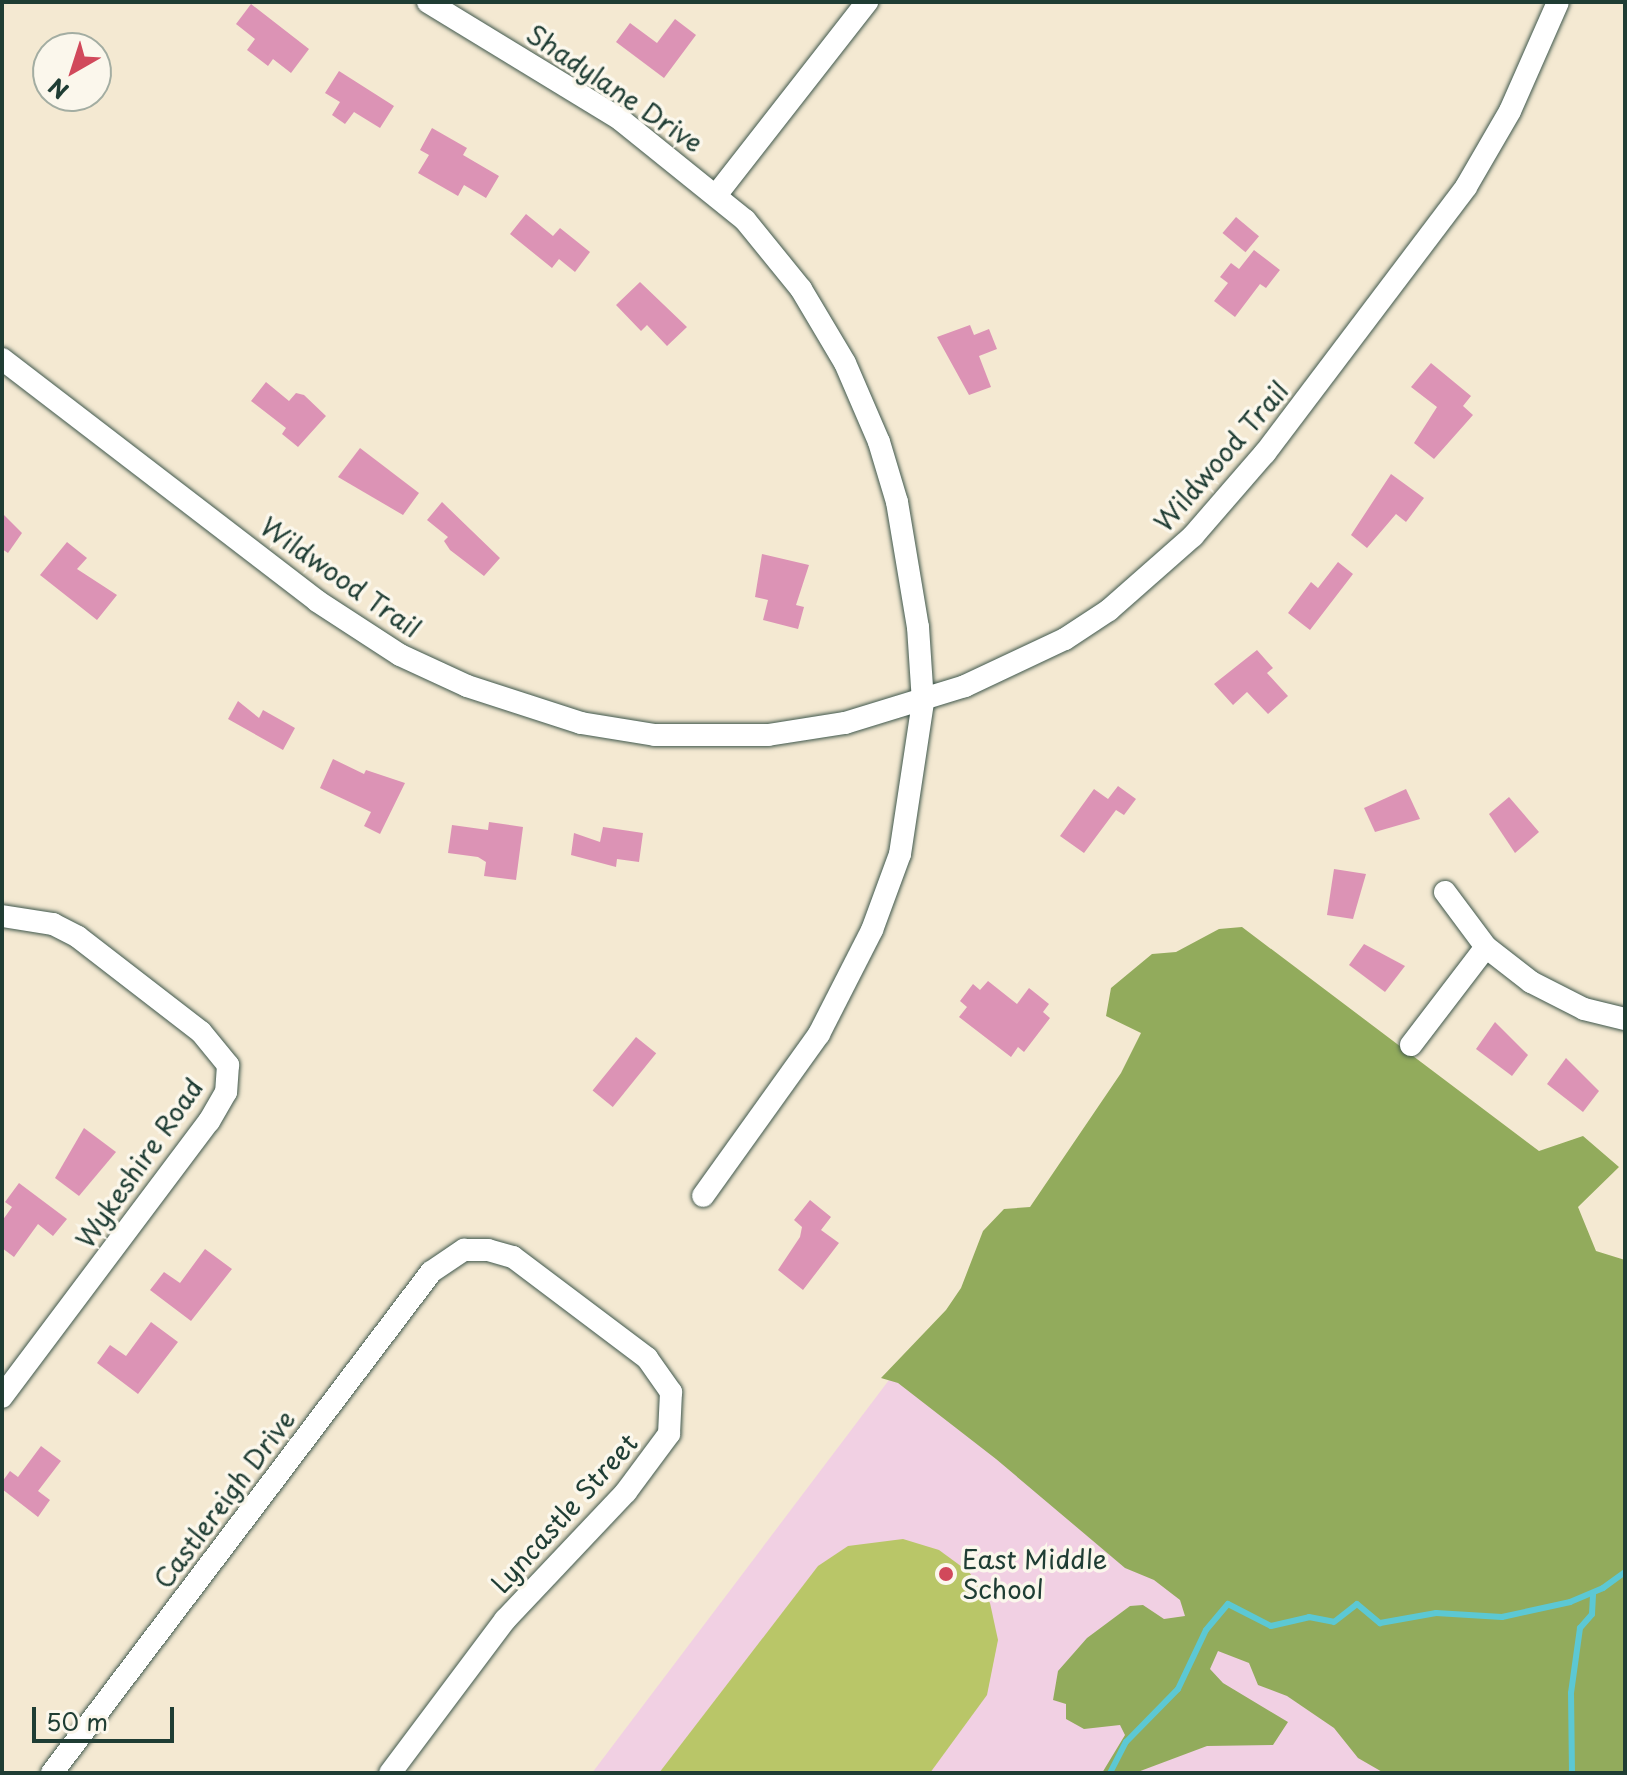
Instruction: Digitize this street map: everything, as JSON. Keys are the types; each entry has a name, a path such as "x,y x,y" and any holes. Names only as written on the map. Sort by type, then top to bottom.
{"street":[{"name":"Shadylane Drive","path":"428,2 621,120 717,194 769,247 816,311 879,442 906,542 923,702 905,833 872,930 796,1071 703,1196"},
{"path":"717,194 867,2"},
{"name":"Wildwood Trail","path":"2,359 328,608 400,655 501,699 611,729 729,737 845,723 923,702 995,675 1093,621 1217,511 1466,187 1510,111 1558,2"},
{"path":"1445,892 1486,947 1531,982 1584,1009 1625,1019"},
{"name":"Wykeshire Road","path":"2,916 53,924 78,937 201,1032 228,1065 226,1092 209,1121 2,1397"},
{"path":"1411,1045 1486,947"},
{"name":"Lyncastle Street","path":"390,1773 505,1620 655,1459 673,1415 671,1392 647,1358 513,1257 488,1250 464,1250 443,1260"},
{"name":"Castlereigh Drive","path":"52,1773 443,1260"}],"shaded area":[{"name":"East Middle School","path":"892,1376 1409,1773 592,1773"}],"green space":[{"path":"1242,927 1539,1151 1583,1136 1619,1167 1578,1207 1596,1251 1625,1260 1625,1773 1384,1773 1358,1758 1334,1728 1287,1696 1258,1685 1249,1663 1218,1651 1210,1669 1223,1683 1288,1722 1273,1745 1207,1746 1135,1773 1102,1773 1125,1735 1120,1725 1084,1729 1066,1719 1066,1704 1053,1700 1058,1671 1087,1638 1130,1606 1143,1605 1164,1619 1185,1616 1180,1600 1154,1580 1125,1568 996,1459 898,1383 881,1378 946,1310 961,1288 983,1231 1004,1209 1030,1207 1121,1073 1141,1033 1106,1016 1111,988 1152,954 1176,952 1219,929"},
{"path":"903,1539 939,1550 969,1572 990,1603 998,1640 987,1695 930,1773 659,1773 818,1566 848,1546"}],"building":[{"path":"251,4 309,49 291,73 273,59 268,66 247,50 255,39 236,24"},
{"path":"675,19 696,35 664,78 616,42 630,23 657,43"},
{"path":"339,71 394,106 380,128 354,112 345,124 332,115 340,102 325,93"},
{"path":"432,128 467,148 463,155 499,176 486,198 464,185 458,196 418,173 429,155 420,150"},
{"path":"526,214 553,236 560,228 590,252 575,272 559,259 552,268 510,234"},
{"path":"1236,217 1259,236 1245,252 1223,233"},
{"path":"1254,250 1280,270 1266,288 1260,284 1235,317 1214,301 1228,283 1220,277 1231,263 1239,269"},
{"path":"640,282 687,327 667,346 647,325 641,331 616,305"},
{"path":"970,325 974,335 989,329 997,349 979,356 991,387 969,395 937,337"},
{"path":"1431,363 1471,396 1463,406 1473,415 1434,459 1414,443 1437,407 1411,387"},
{"path":"266,382 289,401 296,393 304,395 326,416 298,447 282,434 286,428 251,401"},
{"path":"360,448 419,493 403,515 338,477"},
{"path":"1391,474 1424,498 1406,522 1396,514 1367,548 1351,535"},
{"path":"442,502 500,558 484,576 450,550 444,541 448,537 427,520"},
{"path":"2,513 22,533 8,553 2,549"},
{"path":"67,542 87,558 77,569 117,595 97,620 40,575"},
{"path":"762,554 809,565 796,605 804,607 798,629 763,620 768,600 755,597"},
{"path":"1338,562 1353,574 1310,630 1288,613 1311,582 1318,588"},
{"path":"1257,650 1273,668 1267,673 1288,696 1268,714 1247,692 1233,705 1214,684"},
{"path":"238,701 259,718 263,710 295,728 283,750 228,719"},
{"path":"333,759 364,774 366,770 405,783 380,834 364,826 371,812 320,788"},
{"path":"1118,786 1136,799 1124,815 1116,810 1084,853 1060,836 1094,789 1108,799"},
{"path":"1406,789 1420,819 1375,832 1364,808"},
{"path":"1509,797 1539,832 1515,853 1489,814"},
{"path":"489,822 523,827 516,880 484,876 486,862 478,857 448,853 452,825 488,830"},
{"path":"603,827 643,833 639,862 617,859 616,867 571,855 574,833 600,842"},
{"path":"1334,869 1366,874 1353,919 1327,915"},
{"path":"1364,944 1405,966 1385,992 1349,965"},
{"path":"988,981 1017,1004 1029,988 1049,1004 1043,1012 1050,1018 1024,1052 1018,1047 1011,1057 959,1017 967,1007 960,1001 973,984 980,990"},
{"path":"1495,1022 1528,1055 1512,1076 1476,1049"},
{"path":"636,1037 656,1053 613,1107 593,1091"},
{"path":"1566,1058 1599,1091 1583,1112 1547,1084"},
{"path":"84,1128 116,1152 79,1196 55,1178"},
{"path":"19,1183 67,1219 53,1236 38,1224 14,1257 2,1248 2,1221 12,1207 5,1202"},
{"path":"810,1200 831,1217 821,1230 839,1243 803,1290 778,1270 800,1237 802,1227 794,1220"},
{"path":"205,1249 232,1269 191,1321 150,1290 164,1272 180,1283"},
{"path":"151,1322 178,1342 138,1394 97,1363 110,1345 126,1356"},
{"path":"41,1446 61,1461 38,1491 50,1500 38,1517 2,1489 2,1482 10,1471 18,1477"}],"waterway":[{"path":"1110,1773 1126,1742 1178,1689 1206,1630 1228,1604 1271,1626 1309,1617 1334,1622 1357,1604 1380,1623 1436,1613 1502,1617 1570,1602 1603,1588 1625,1572"},
{"path":"1572,1773 1571,1693 1580,1628 1592,1614 1593,1593"}],"place":[{"name":"East Middle School","path":"946,1574"}]}
